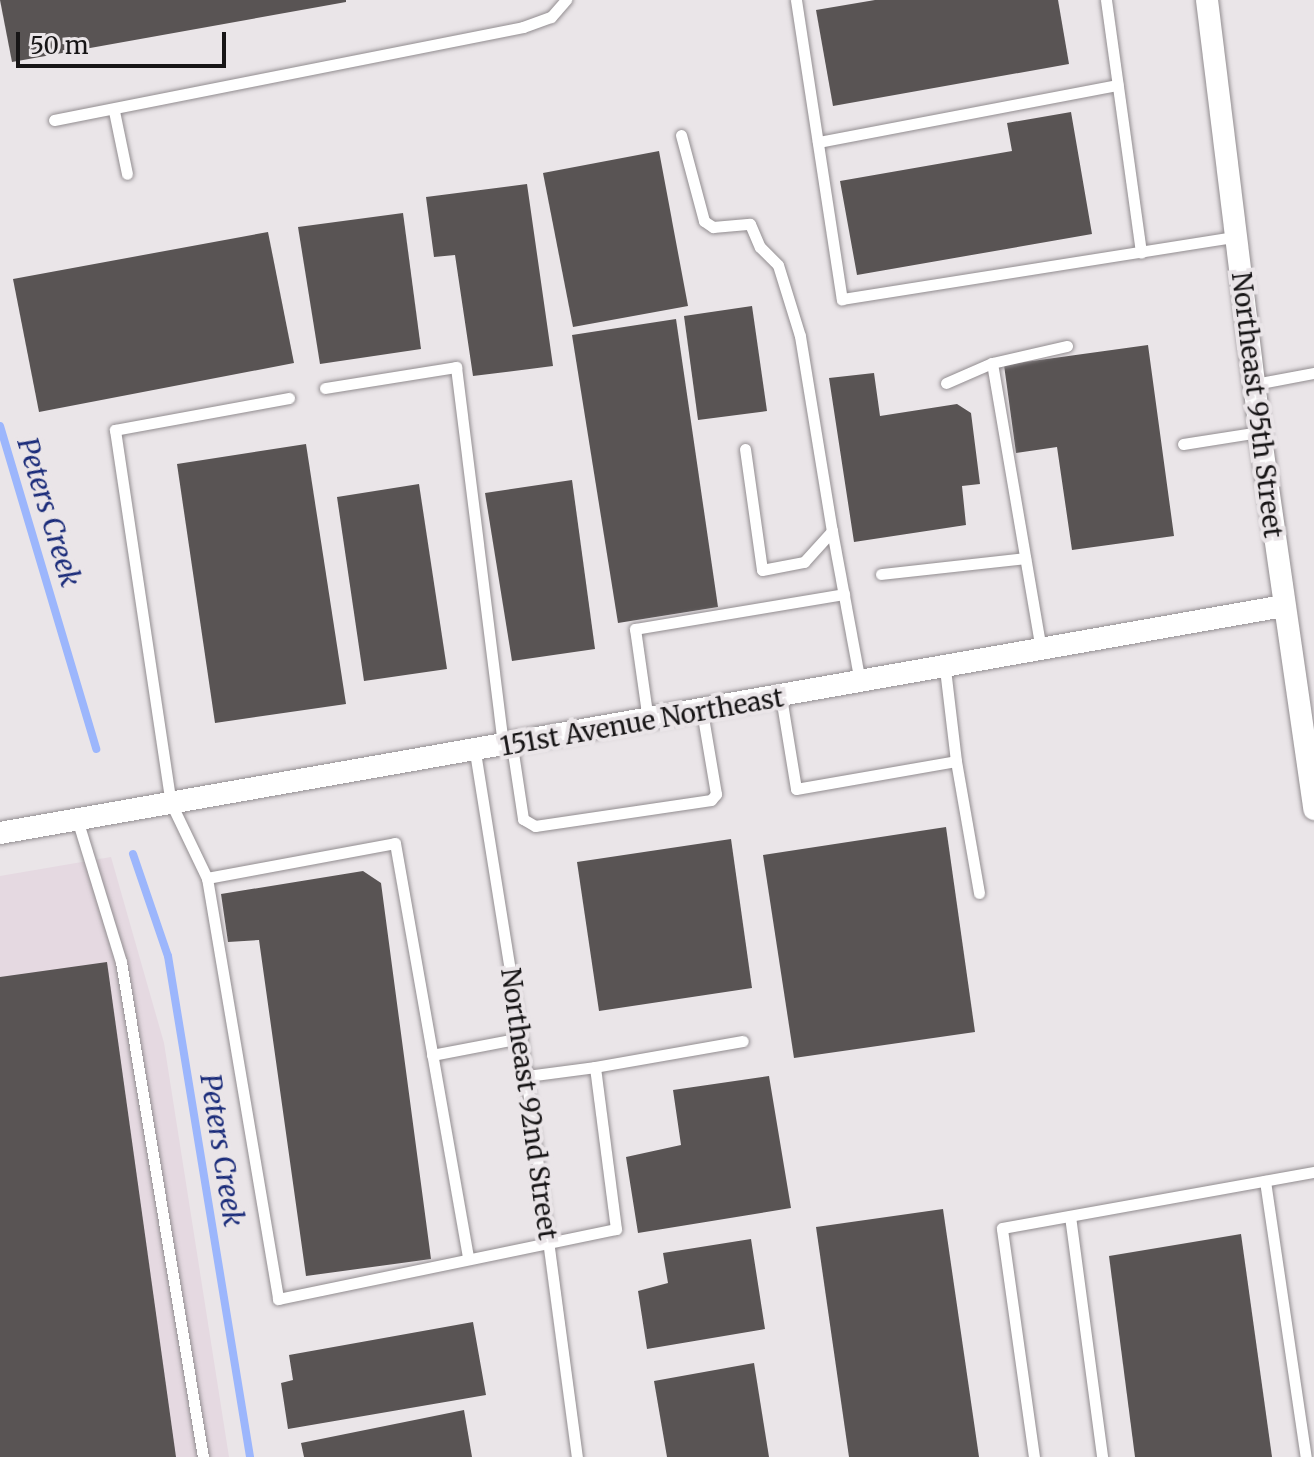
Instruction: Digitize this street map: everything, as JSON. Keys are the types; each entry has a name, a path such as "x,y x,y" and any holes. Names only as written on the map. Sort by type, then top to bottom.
{"street":[{"name":"Northeast 95th Street","path":"1207,0 1260,432 1314,809"},
{"name":"151st Avenue Northeast","path":"0,833 945,669 1284,606"}],"lane":[{"path":"54,120 114,111 523,27 551,17 566,0"},
{"path":"796,0 842,299 1235,237"},
{"path":"1106,0 1141,253"},
{"path":"818,142 1118,85"},
{"path":"114,111 127,174"},
{"path":"681,135 704,221 713,227 750,224 760,247 778,265 800,336 860,682"},
{"path":"946,383 992,363 1067,346"},
{"path":"992,363 1041,652"},
{"path":"325,388 456,367 507,746 523,819 535,826 711,800 716,794 702,711"},
{"path":"1255,384 1314,373"},
{"path":"289,398 115,430 171,803 207,878 278,1299 548,1240 616,1229 595,1067"},
{"path":"1183,444 1260,432"},
{"path":"745,449 762,570 804,562 832,531"},
{"path":"881,574 1025,558"},
{"path":"648,721 635,629 844,594"},
{"path":"945,669 956,761 979,893"},
{"path":"781,697 796,789 956,761"},
{"name":"Northeast 92nd Street","path":"475,752 527,1076 577,1457"},
{"path":"77,819 121,962 203,1457"},
{"path":"207,878 395,843 468,1259"},
{"path":"432,1055 521,1038"},
{"path":"527,1076 743,1041"},
{"path":"1034,1457 1002,1228 1314,1172"},
{"path":"1265,1181 1306,1457"},
{"path":"1070,1216 1102,1457"}],"shaded area":[{"path":"111,857 164,1043 229,1457 0,1457 0,876"}],"building":[{"path":"0,0 346,0 346,2 12,62"},
{"path":"875,0 1058,0 1069,64 833,106 816,10"},
{"path":"1071,112 1092,234 857,275 840,181 1012,151 1007,123"},
{"path":"659,151 688,306 573,327 543,173"},
{"path":"527,184 553,366 473,376 455,255 434,257 426,197"},
{"path":"403,213 421,349 320,364 298,227"},
{"path":"268,232 294,363 39,412 13,279"},
{"path":"752,306 767,411 698,420 684,316"},
{"path":"676,319 718,607 618,623 572,335"},
{"path":"1148,345 1174,536 1072,550 1057,447 1016,453 1004,365"},
{"path":"874,373 880,416 957,404 971,413 980,484 962,486 966,525 854,542 829,378"},
{"path":"306,444 346,704 215,723 177,464"},
{"path":"572,480 595,649 512,661 485,493"},
{"path":"419,484 447,669 364,681 337,497"},
{"path":"946,827 975,1032 794,1058 763,855"},
{"path":"731,839 752,988 599,1011 577,862"},
{"path":"363,871 381,883 431,1259 306,1276 259,940 228,942 221,894"},
{"path":"107,962 176,1457 0,1457 0,977"},
{"path":"769,1076 791,1208 638,1233 626,1157 681,1145 673,1090"},
{"path":"943,1209 979,1457 849,1457 816,1227"},
{"path":"1241,1234 1272,1457 1135,1457 1109,1256"},
{"path":"751,1239 765,1329 647,1349 638,1291 668,1283 663,1253"},
{"path":"473,1322 486,1395 288,1429 281,1383 293,1380 289,1355"},
{"path":"754,1363 769,1457 667,1457 654,1381"},
{"path":"464,1410 472,1457 304,1457 301,1443"}],"waterway":[{"name":"Peters Creek","path":"0,426 96,749"},
{"name":"Peters Creek","path":"133,854 168,956 250,1457"}]}
